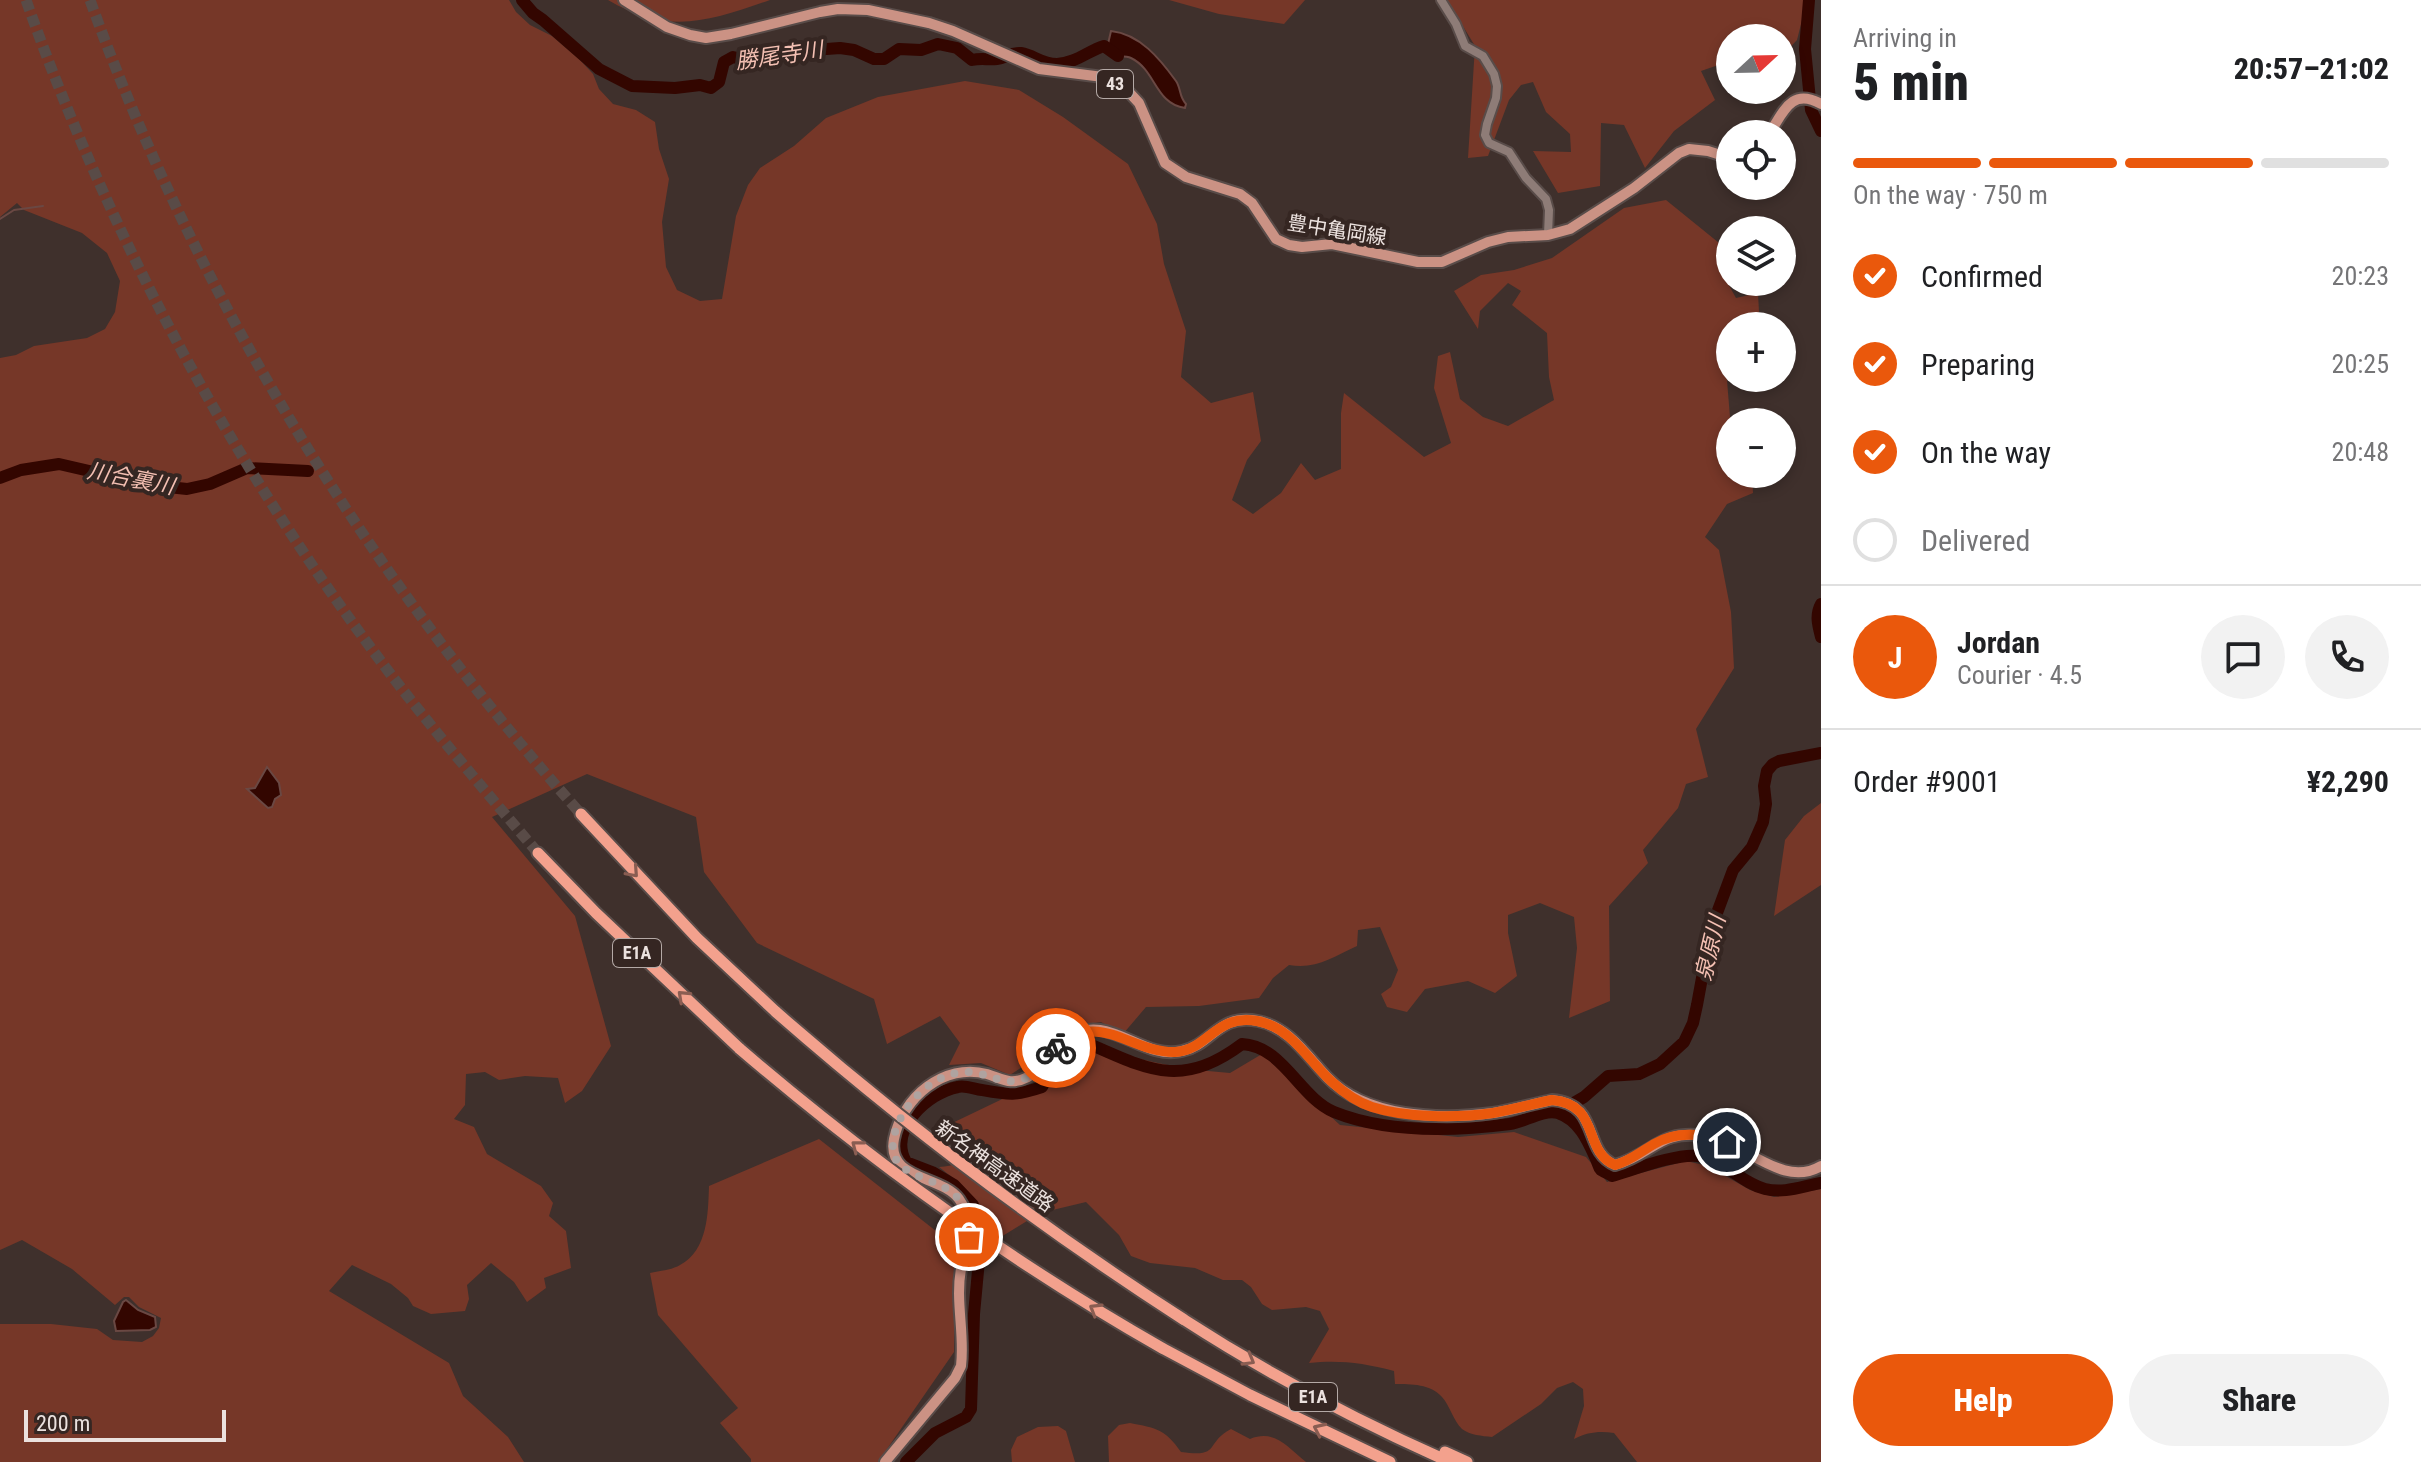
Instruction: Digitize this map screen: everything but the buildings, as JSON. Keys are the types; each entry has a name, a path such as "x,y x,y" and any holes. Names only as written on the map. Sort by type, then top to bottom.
{"highway":[{"name":"新名神高速道路","path":"581,814 697,938 776,1012 844,1071 959,1162 1117,1276 1230,1349 1319,1400 1450,1462"},
{"name":"E1A","path":"538,853 596,913 740,1049 858,1147 923,1194 1058,1287 1162,1348 1390,1462"},
{"path":"1319,1400 1467,1462"}],"main road":[{"name":"豊中亀岡線","path":"624,0 667,27 706,38 820,12 868,10 953,31 1039,69 1103,77 1127,90 1139,103 1165,163 1186,177 1240,194 1252,203 1276,239 1302,247 1332,244 1418,262 1442,262 1498,240 1548,235 1570,229 1634,188 1679,153 1697,149 1716,154"},
{"path":"1779,120 1791,102 1797,99 1807,98 1821,104"},
{"path":"885,1462 955,1378 962,1356 959,1283 970,1223 959,1199 952,1192 906,1171 896,1159 893,1143 898,1124 918,1094 949,1074 988,1074 1001,1081 1025,1079 1037,1072 1063,1041 1087,1031 1100,1030 1142,1046 1182,1052 1229,1022 1260,1021 1287,1035 1344,1092 1372,1107 1410,1113 1474,1115 1552,1100 1570,1105 1584,1116 1601,1157 1615,1165 1666,1138 1690,1134 1727,1142 1788,1172 1804,1173 1821,1166"}],"street":[{"path":"1441,0 1465,46 1483,56 1494,74 1496,98 1485,135 1489,143 1509,152 1526,178 1546,199 1548,235"}],"shaded area":[{"path":"0,0 509,0 530,25 552,36 580,60 613,104 636,110 655,122 659,149 669,179 662,222 666,267 677,290 700,301 722,299 736,216 748,185 760,168 794,146 826,118 878,97 965,81 1019,90 1128,164 1157,224 1164,264 1186,331 1181,377 1211,403 1253,392 1261,441 1247,460 1232,500 1253,514 1281,493 1301,463 1315,480 1341,469 1344,393 1424,457 1451,443 1434,388 1438,356 1450,352 1460,399 1483,417 1508,426 1554,400 1549,377 1547,333 1512,305 1521,291 1508,283 1480,311 1478,329 1454,291 1481,275 1514,270 1552,258 1624,208 1666,200 1716,241 1716,296 1758,296 1759,312 1716,312 1716,392 1728,392 1729,408 1716,408 1716,488 1753,488 1753,493 1727,504 1705,537 1719,550 1731,612 1734,668 1696,729 1708,777 1686,784 1678,808 1643,850 1648,863 1609,906 1610,1001 1569,1018 1577,948 1574,917 1540,903 1508,915 1508,933 1517,976 1495,993 1468,981 1425,989 1407,1012 1387,1007 1381,994 1391,987 1398,970 1380,927 1358,930 1357,946 1316,964 1289,965 1273,978 1259,998 1199,1006 1146,1007 1123,1034 1101,1022 1063,1028 1036,1058 1010,1075 981,1063 949,1065 960,1043 940,1016 887,1044 874,999 757,943 704,872 696,817 587,774 492,817 575,916 611,1046 582,1091 565,1103 558,1078 525,1076 499,1080 485,1072 466,1074 465,1105 454,1119 474,1127 487,1154 541,1186 553,1203 549,1216 566,1231 571,1268 544,1278 546,1288 527,1302 514,1282 491,1263 467,1285 469,1299 465,1311 431,1314 413,1306 391,1284 352,1265 329,1291 449,1363 463,1396 508,1437 524,1462 0,1462 0,1324 51,1324 97,1329 113,1340 142,1342 153,1336 161,1318 139,1307 129,1297 124,1297 115,1305 72,1269 22,1240 0,1250 0,358 16,355 34,346 87,338 105,329 115,312 120,281 107,253 82,233 24,210 17,203 0,217"},
{"path":"608,0 770,0 708,19 670,21 650,18"},
{"path":"1169,0 1305,0 1284,24 1219,14"},
{"path":"1447,0 1807,0 1796,41 1796,24 1716,24 1716,66 1701,71 1715,100 1674,131 1645,168 1624,125 1601,123 1600,186 1558,193 1533,151 1571,152 1570,134 1546,112 1533,82 1521,85 1509,100 1488,156 1468,158 1475,46"},
{"path":"1111,31 1140,42 1156,56 1178,84 1185,108 1167,100 1139,63 1129,57 1113,56 1107,48"},
{"path":"267,767 279,783 281,795 268,808 247,789 255,788"},
{"path":"1821,803 1821,885 1774,916 1785,840 1804,816"},
{"path":"1088,1048 1186,1069 1230,1073 1262,1054 1340,1125 1458,1137 1514,1132 1586,1157 1607,1182 1686,1161 1708,1166 1750,1190 1774,1197 1821,1189 1821,1462 1637,1462 1614,1433 1594,1433 1574,1439 1584,1406 1583,1389 1573,1382 1557,1388 1541,1404 1492,1437 1469,1433 1462,1429 1437,1393 1420,1386 1395,1384 1394,1371 1352,1363 1309,1363 1329,1329 1320,1311 1306,1307 1272,1310 1262,1304 1251,1287 1242,1280 1223,1280 1195,1268 1150,1263 1131,1256 1119,1235 1086,1202 1040,1213 988,1245 983,1244 986,1224 980,1206 968,1191 939,1167 954,1165 964,1154 956,1136 947,1136 944,1127 1036,1083 1060,1061"},
{"path":"819,1139 955,1246 954,1352 878,1462 751,1462 720,1423 738,1408 658,1315 650,1273 677,1267 696,1250 705,1230 709,1186"},
{"path":"126,1300 138,1310 155,1317 156,1327 116,1331 114,1321"},
{"path":"1130,1423 1159,1431 1170,1438 1181,1452 1208,1451 1231,1429 1250,1439 1274,1438 1306,1462 1109,1462 1108,1436 1119,1425"},
{"path":"1058,1426 1066,1431 1075,1462 1012,1462 1011,1450 1017,1437 1038,1427"}],"waterway":[{"name":"勝尾寺川","path":"522,0 599,69 632,86 675,88 700,85 711,88 719,82 724,62 733,57 751,61 786,52 840,48 854,50 874,59 884,59 899,49 921,50 938,44 957,48 972,60 997,59 1021,53 1057,64 1104,46 1118,56"},
{"name":"泉原川","path":"1809,0 1805,49 1811,110 1821,131"},
{"path":"0,219 14,210 43,206"},
{"name":"川合裏川","path":"0,478 21,470 59,464 150,485 187,489 210,484 247,468 308,471"},
{"name":"泉原川","path":"1821,604 1818,616 1821,637"},
{"name":"泉原川","path":"1560,1111 1584,1097 1608,1076 1639,1074 1660,1064 1684,1042 1693,1023 1711,929 1733,870 1752,847 1763,822 1767,771 1779,761 1821,753"},
{"path":"906,1462 935,1433 966,1417 971,1409 974,1314 982,1228 973,1205 954,1185 906,1162 902,1150 906,1126 923,1105 958,1087 1012,1094 1042,1087 1056,1060 1085,1042 1146,1067 1182,1071 1200,1067 1242,1044 1256,1047 1280,1062 1322,1105 1334,1112 1376,1124 1467,1128 1510,1124 1546,1113 1558,1113 1577,1126 1590,1145 1600,1169 1612,1176 1667,1159 1698,1156 1716,1162 1765,1189 1786,1190 1821,1183"}],"tunnel":[{"path":"26,0 99,183 141,272 235,445 343,610 402,689 538,853"},
{"path":"90,0 133,111 182,220 237,327 296,430 361,531 430,629 503,723 581,814"}],"way so far":[{"path":"969,1237 970,1223 959,1199 944,1186 906,1171 896,1159 893,1143 898,1124 918,1094 949,1074 988,1074 1001,1081 1025,1079 1037,1072 1056,1048"}],"route":[{"path":"1056,1048 1074,1035 1100,1030 1142,1046 1182,1052 1229,1022 1260,1021 1287,1035 1344,1092 1372,1107 1410,1113 1474,1115 1559,1101 1584,1116 1601,1157 1615,1165 1666,1138 1679,1135 1709,1136 1727,1142"}]}
